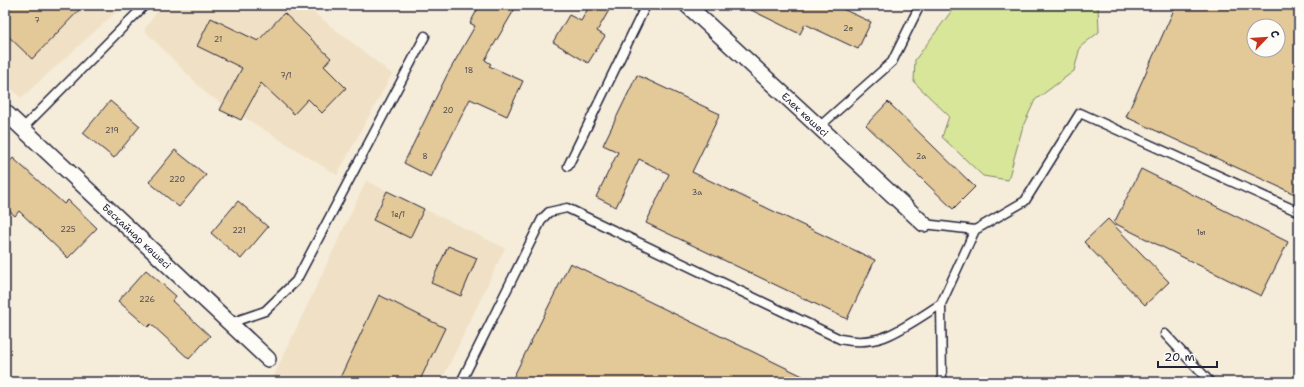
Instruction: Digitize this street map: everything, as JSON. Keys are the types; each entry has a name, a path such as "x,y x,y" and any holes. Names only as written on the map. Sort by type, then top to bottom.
{"street":[{"name":"Елек көшесі","path":"687,5 924,224"},
{"name":"Бесқайнар көшесі","path":"5,112 268,359"}],"lane":[{"path":"568,166 646,5"},
{"path":"819,127 892,62 920,5"},
{"path":"23,128 144,6"},
{"path":"230,323 265,311 296,281 424,36"},
{"path":"942,382 941,304 975,230 1025,201 1080,113 1299,212"},
{"path":"461,382 542,218 549,212 567,208 840,339 855,342 884,338 941,304"},
{"path":"924,224 975,230"},
{"path":"1165,334 1210,382"}],"shaded area":[{"path":"5,5 124,5 21,98 5,83"},
{"path":"162,5 304,5 392,74 337,175 207,94 144,30"},
{"path":"366,181 505,248 441,382 271,382"}],"green space":[{"path":"956,5 1098,5 1099,32 1080,47 1074,71 1035,100 1023,126 1008,180 983,176 942,137 949,116 914,82 915,60"}],"building":[{"path":"5,5 84,5 32,59 5,33"},
{"path":"480,5 517,5 485,60 491,64 489,66 523,81 507,116 470,99 431,177 404,163 447,75 475,26 470,23"},
{"path":"590,5 612,5 597,31 605,36 588,63 553,42 569,15 581,21"},
{"path":"741,5 834,5 871,22 858,49 805,24 800,34"},
{"path":"1176,5 1299,5 1299,196 1126,117"},
{"path":"284,13 331,58 324,66 346,88 322,113 308,99 294,114 261,83 241,120 220,110 242,68 197,46 211,18 258,41"},
{"path":"637,75 720,114 692,172 875,260 847,319 646,223 669,174 639,159 616,207 596,197 618,152 603,145"},
{"path":"110,101 140,126 114,158 83,133"},
{"path":"888,102 975,187 953,209 866,125"},
{"path":"175,150 206,175 179,207 149,182"},
{"path":"13,158 64,204 68,200 97,228 68,258 19,211 15,216 5,207 5,167"},
{"path":"1141,169 1288,242 1261,296 1114,223"},
{"path":"387,191 424,209 410,238 373,220"},
{"path":"238,201 268,227 241,259 211,233"},
{"path":"1108,219 1169,282 1145,305 1084,242"},
{"path":"448,246 477,258 461,296 431,283"},
{"path":"570,263 815,382 511,382"},
{"path":"146,270 176,296 172,301 210,336 189,359 151,324 148,327 118,301"},
{"path":"379,295 445,328 419,382 338,382"}]}
